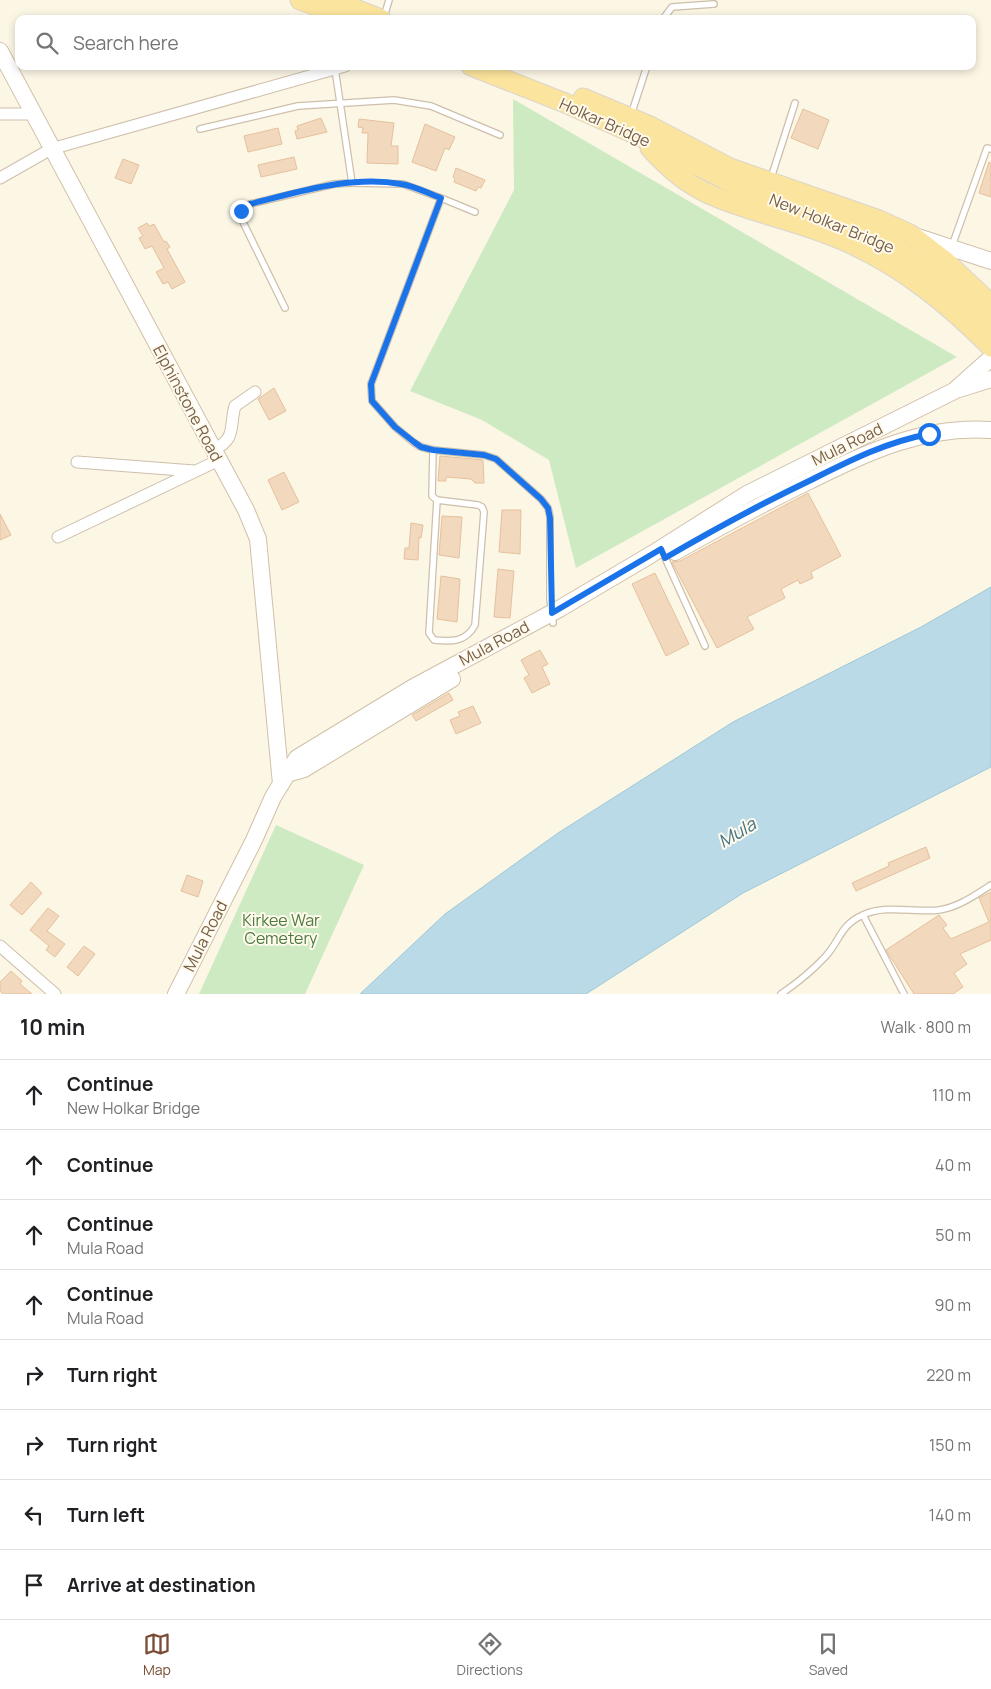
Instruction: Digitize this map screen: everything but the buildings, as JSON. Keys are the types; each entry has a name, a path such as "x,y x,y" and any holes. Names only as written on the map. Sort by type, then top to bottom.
{"main road":[{"path":"300,0 338,15"},
{"path":"332,0 371,15"},
{"name":"Elphinstone Road","path":"0,51 246,510 258,540 286,778"},
{"name":"Holkar Bridge","path":"481,70 565,103 640,136 736,185"},
{"path":"513,70 630,117 730,168 770,180 880,220 910,234 991,261"},
{"path":"640,136 676,175 708,194 847,242 895,266 957,313 991,347"},
{"name":"New Holkar Bridge","path":"736,185 872,236 895,247 928,271 991,327"},
{"path":"910,234 945,260 991,304"},
{"name":"Mula Road","path":"176,994 286,778 304,769 394,706 731,515 746,494 954,391 991,358"},
{"path":"954,391 991,379"},
{"path":"731,515 784,493 891,443 947,431 991,430"}],"street":[{"path":"0,178 51,149 333,70"},
{"path":"0,114 33,114"},
{"path":"58,537 195,471 216,455 229,438 235,406 255,392"},
{"path":"77,462 195,471"},
{"path":"0,946 55,994"}],"lane":[{"path":"383,15 389,0"},
{"path":"666,15 672,7 714,4"},
{"path":"340,70 341,102 352,183"},
{"path":"630,117 646,70"},
{"path":"200,129 266,112 341,102 414,102 446,112 500,135"},
{"path":"770,180 795,103"},
{"path":"951,247 987,148 991,149"},
{"path":"285,308 241,218 241,211 250,204 334,184 404,184 475,212"},
{"path":"441,198 370,392 372,401 395,427 421,447 484,455 496,459 541,499 548,508 550,518 552,618"},
{"path":"433,450 432,496 437,500 478,505 482,507 484,512 475,625 471,633 454,642 434,640 429,633 437,500"},
{"path":"663,553 705,646"},
{"path":"781,994 817,966 828,954 841,931 850,922 863,914 879,910 949,908 964,902 991,885"},
{"path":"863,914 904,994"}],"green space":[{"path":"513,99 957,357 576,568 549,460 482,420 410,391 514,190"},
{"name":"Kirkee War Cemetery","path":"276,825 364,865 305,994 199,994"}],"water":[{"name":"Mula","path":"991,587 991,767 743,893 586,994 360,994 445,914 558,833 733,722 921,627"}],"route":[{"path":"241,211 244,206 250,204 334,184 387,182 404,184 441,198 371,384 372,401 395,427 421,447 484,455 496,459 541,499 548,508 550,518 550,599 552,613 661,549 665,558 754,508 865,454 891,443 929,434"}]}
